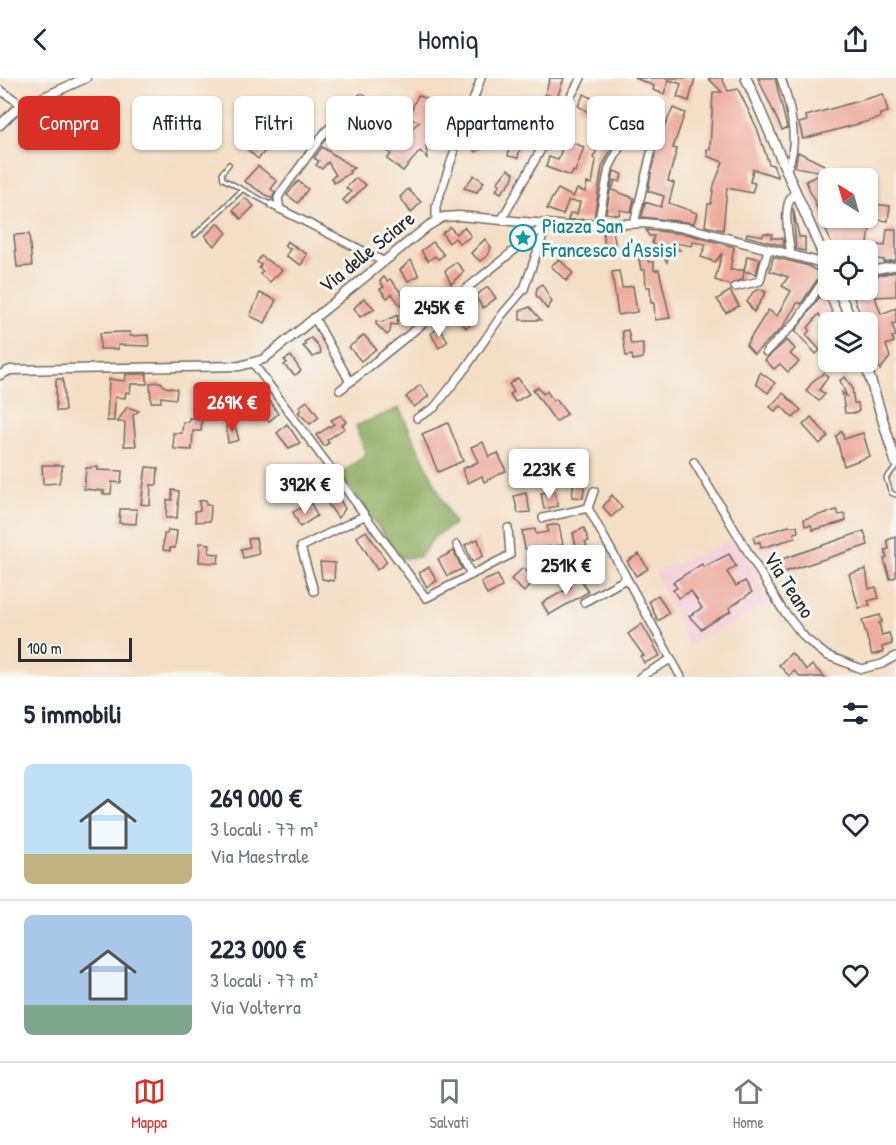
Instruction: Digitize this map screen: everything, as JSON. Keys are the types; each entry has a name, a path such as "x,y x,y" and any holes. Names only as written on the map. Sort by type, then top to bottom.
{"main road":[{"path":"746,78 818,245"},
{"path":"868,372 896,463"}],"street":[{"path":"46,96 86,78"},
{"path":"475,96 481,78"},
{"path":"502,219 581,78"},
{"path":"781,78 790,114 792,139 790,163 787,169"},
{"path":"0,90 18,102"},
{"path":"0,125 18,110"},
{"path":"280,209 278,198 282,191 326,131"},
{"path":"598,225 609,168 618,150"},
{"path":"436,220 436,206 454,153"},
{"path":"634,224 651,153"},
{"path":"791,255 787,205 790,196 796,192"},
{"path":"272,205 383,261"},
{"name":"Via delle Sciare","path":"0,375 10,370 240,366 253,363 264,359 436,220 459,216 547,224 634,224 688,228 818,263"},
{"path":"340,390 547,224"},
{"path":"417,418 434,408 465,369 501,316 524,289 547,224"},
{"path":"735,287 760,281 768,249"},
{"path":"878,269 896,266"},
{"path":"766,351 797,321 818,286"},
{"path":"314,317 350,382"},
{"path":"253,363 426,598 510,555 508,528"},
{"name":"Via delle Sciare","path":"0,365 10,370"},
{"name":"Via Teano","path":"694,462 782,609 805,638 826,655 862,669 882,664 896,657"},
{"path":"594,491 588,508 681,677"},
{"path":"543,518 588,508"},
{"path":"314,591 301,547 364,516"},
{"path":"457,545 471,575"},
{"path":"584,602 626,579"},
{"path":"640,677 671,659"}],"lane":[{"path":"229,164 222,173 223,179 272,205"},
{"path":"195,236 242,190"},
{"path":"896,467 886,478 891,494 896,495"}],"shaded area":[{"path":"734,539 770,600 746,616 688,645 655,572"}],"green space":[{"path":"399,408 454,524 434,537 420,557 401,558 340,474 366,455 356,426"}],"building":[{"path":"550,78 564,78 558,96 545,94"},
{"path":"635,78 695,78 689,101 677,97 681,84 669,80 664,94 653,90 654,86"},
{"path":"708,78 722,78 728,91 738,89 757,128 769,164 773,165 778,177 753,169 750,182 755,183 752,193 727,188 723,230 705,226 708,204 711,204 714,185 723,162 707,156 707,149 710,150 713,92 722,92"},
{"path":"758,78 775,78 787,128 782,130"},
{"path":"584,94 588,96 587,111 578,106"},
{"path":"883,94 888,112 880,114 880,118 803,139 799,123 807,121 806,116"},
{"path":"418,95 425,98 427,158 420,151 403,171 387,159 391,154 386,150 413,150 413,127 420,122 413,119 413,106"},
{"path":"673,108 685,113 673,148 677,149 668,181 674,183 669,203 697,213 694,223 642,217 645,202 661,207 664,196 648,191 655,150 665,150 665,126"},
{"path":"575,144 584,147 575,172 573,171 571,176 546,167 549,157 558,160 562,150 575,150"},
{"path":"322,147 354,168 334,183 331,178 336,175 328,162 322,169 316,165 319,161 314,158"},
{"path":"248,150 265,151 258,159"},
{"path":"509,150 519,150 518,158 508,156"},
{"path":"597,150 611,150 602,167 594,219 568,220 570,213 577,214 580,202 568,201 563,215 547,209 558,189 573,197 577,189 585,192 587,183 592,184 596,160 593,158"},
{"path":"798,152 824,165 824,168 818,168 818,171 795,167"},
{"path":"258,166 277,181 271,189 275,192 272,199 244,181"},
{"path":"508,169 514,173 512,180 501,193 496,190 500,184 497,183"},
{"path":"614,171 622,174 620,182 615,180 612,190 634,198 631,212 620,210 619,215 606,213"},
{"path":"474,175 484,182 477,192 464,188"},
{"path":"818,175 818,211 806,181"},
{"path":"356,178 366,185 347,204 343,200 351,192 346,188"},
{"path":"298,181 308,189 298,203 287,195"},
{"path":"408,189 421,202 411,213 400,197"},
{"path":"245,198 254,206 241,219 233,210"},
{"path":"878,204 890,206 888,221 878,220"},
{"path":"793,208 799,237 805,237 805,251 796,249"},
{"path":"218,223 227,233 214,246 205,236"},
{"path":"450,227 456,234 464,227 471,236 460,244 455,238 449,243 442,233"},
{"path":"825,228 870,228 868,240 830,240"},
{"path":"887,229 896,229 896,260 884,262 884,260 878,259 878,245 885,246"},
{"path":"646,230 687,234 734,247 730,270 744,270 743,279 730,285 715,280 722,253 715,262 701,257 706,244 693,242 692,246 670,242 680,250 669,249 667,262 652,242 654,236 649,236"},
{"path":"613,231 617,253 606,254 603,233"},
{"path":"747,233 763,236 764,233 772,234 771,238 783,238 784,246 746,236"},
{"path":"29,234 32,266 17,267 14,235"},
{"path":"485,239 491,247 488,255 480,261 471,253"},
{"path":"287,241 307,254 301,265 286,256 290,249 284,246"},
{"path":"433,242 444,255 438,259 435,256 428,261 421,251"},
{"path":"638,253 648,253 648,262 654,262 654,270 659,270 670,318 655,320 650,287 646,287 645,270 641,270"},
{"path":"261,256 282,270 270,282 260,274 263,271 257,262"},
{"path":"747,256 760,259 756,274 744,271"},
{"path":"773,257 809,266 818,272 818,278 801,304 798,302 782,328 754,354 746,345 768,310 777,316 791,291 782,286 788,277 770,271"},
{"path":"559,259 573,273 566,281 551,266"},
{"path":"411,260 419,276 408,281 400,270"},
{"path":"456,262 464,271 451,284 445,271"},
{"path":"619,271 622,288 633,286 637,312 618,315 612,272"},
{"path":"896,272 896,296 878,297 878,275"},
{"path":"384,277 387,281 390,279 407,300 423,288 429,301 414,313 406,303 401,306 392,294 387,298 380,289 384,287 380,281"},
{"path":"542,284 552,302 547,309 536,295 537,288"},
{"path":"488,287 496,298 483,308 475,296"},
{"path":"760,289 766,292 754,312 747,302 753,292"},
{"path":"730,291 739,306 726,313 717,299"},
{"path":"260,293 276,300 265,323 250,316"},
{"path":"364,298 375,309 360,317 354,308"},
{"path":"818,299 827,300 832,312 818,312 806,335 818,348 816,354 795,331"},
{"path":"855,300 876,300 881,314 896,308 896,323 892,324 896,336 892,337 894,342 886,345 890,357 880,370 878,364 878,312 859,312"},
{"path":"530,307 541,320 520,320 520,311"},
{"path":"465,308 477,320 466,328 458,318"},
{"path":"398,315 397,325 391,324 387,335 376,324 376,321 382,322"},
{"path":"439,327 448,341 439,348 431,334"},
{"path":"628,330 631,344 643,343 643,358 633,360 632,355 626,356 622,331"},
{"path":"130,332 130,336 148,335 149,346 118,345 118,349 100,349 100,333"},
{"path":"364,335 376,349 361,361 349,347"},
{"path":"311,338 321,353 313,357 303,346 306,345 304,342"},
{"path":"787,340 795,349 790,354 799,362 788,372 780,364 774,369 765,360"},
{"path":"291,356 301,371 295,375 284,365 287,363 284,360"},
{"path":"760,372 775,383 768,393 756,384"},
{"path":"824,373 828,377 819,390 825,394 819,401 806,391 813,381"},
{"path":"126,374 147,374 147,384 131,384 130,393 126,392 125,398 115,397 114,421 107,421 109,379 125,381"},
{"path":"845,377 852,387 854,403 858,403 859,411 855,413 845,413 842,392 847,397 840,380"},
{"path":"518,378 529,394 515,402 510,394 514,392 509,384"},
{"path":"56,379 63,379 65,411 56,411"},
{"path":"161,382 165,387 177,389 176,399 161,397 161,402 151,402 150,383"},
{"path":"420,385 429,396 414,407 406,397"},
{"path":"538,387 543,394 547,391 553,401 556,399 567,414 556,422 533,390"},
{"path":"783,393 801,410 793,418 781,406 775,411 770,407"},
{"path":"261,401 271,402 278,414 269,421 255,406"},
{"path":"307,401 319,417 310,424 298,412 301,410 299,407"},
{"path":"127,407 139,411 133,415 136,446 124,446 125,422 117,422"},
{"path":"341,415 346,422 342,425 345,428 327,440 329,443 324,446 316,435 334,424 331,420"},
{"path":"811,417 828,436 820,444 803,425"},
{"path":"189,418 202,418 201,431 193,431 192,450 174,449 173,433 182,433 183,422 189,422"},
{"path":"234,422 239,440 228,443 226,425"},
{"path":"448,423 463,461 438,472 422,434"},
{"path":"287,424 300,443 289,448 277,433"},
{"path":"842,431 844,439 863,433 870,456 844,466 836,436"},
{"path":"483,442 489,457 498,453 506,471 484,482 482,476 468,483 462,469 478,462 471,447"},
{"path":"42,465 63,465 59,483 43,484"},
{"path":"290,466 298,483 287,488 279,472"},
{"path":"98,467 98,470 122,471 121,483 112,482 111,494 84,489 86,468"},
{"path":"146,467 158,468 157,485 151,485 150,505 141,504"},
{"path":"574,479 585,479 583,498 572,497"},
{"path":"172,490 179,491 177,518 166,518 167,500 172,500"},
{"path":"555,491 558,506 544,509 541,493"},
{"path":"336,492 345,509 338,518 325,500"},
{"path":"526,493 530,512 518,513 514,496"},
{"path":"612,495 622,508 611,517 603,507"},
{"path":"206,500 206,505 211,505 210,521 196,522 195,511 200,510 199,501"},
{"path":"311,503 317,516 300,527 293,512"},
{"path":"120,509 137,509 136,524 119,523"},
{"path":"837,510 839,515 845,514 846,521 813,530 811,525 805,526 804,519"},
{"path":"559,525 563,545 525,549 522,531 535,529 536,534 548,532 547,526"},
{"path":"789,526 797,526 798,532 794,533 795,538 761,548 760,542 755,543 753,537"},
{"path":"584,528 589,541 585,542 587,546 577,551 573,533"},
{"path":"168,530 177,531 175,548 170,548 170,551 163,550 164,534 167,534"},
{"path":"366,531 387,562 377,570 357,537"},
{"path":"864,531 868,545 775,575 771,563"},
{"path":"896,537 896,577 890,579 884,559 887,558 885,550 889,549 887,540"},
{"path":"256,538 259,554 243,558 241,549 250,547 248,539"},
{"path":"478,539 483,556 472,562 465,545"},
{"path":"200,543 210,544 209,553 219,554 218,563 199,562"},
{"path":"454,551 462,569 447,576 438,559"},
{"path":"639,554 648,569 636,576 627,561"},
{"path":"729,554 736,566 727,572 736,586 745,581 752,592 729,608 731,611 701,629 689,616 702,608 691,591 678,598 673,590 677,588 673,582 702,564 704,567"},
{"path":"320,562 335,563 334,581 322,579"},
{"path":"429,567 437,581 427,587 419,573"},
{"path":"523,568 535,580 524,592 511,579"},
{"path":"866,569 869,589 876,587 879,598 868,601 870,605 859,608 849,574"},
{"path":"498,575 502,587 487,595 481,582"},
{"path":"579,576 588,592 549,615 542,603 571,587 568,583"},
{"path":"658,595 669,613 658,621 649,601"},
{"path":"880,615 882,635 889,633 892,644 882,647 883,652 872,655 862,620"},
{"path":"642,624 660,656 644,663 641,657 644,656 628,634"},
{"path":"791,653 807,670 812,665 825,677 801,677 794,671 789,676 779,665"}],"place":[{"name":"Piazza San Francesco d'Assisi","path":"523,238"}]}
